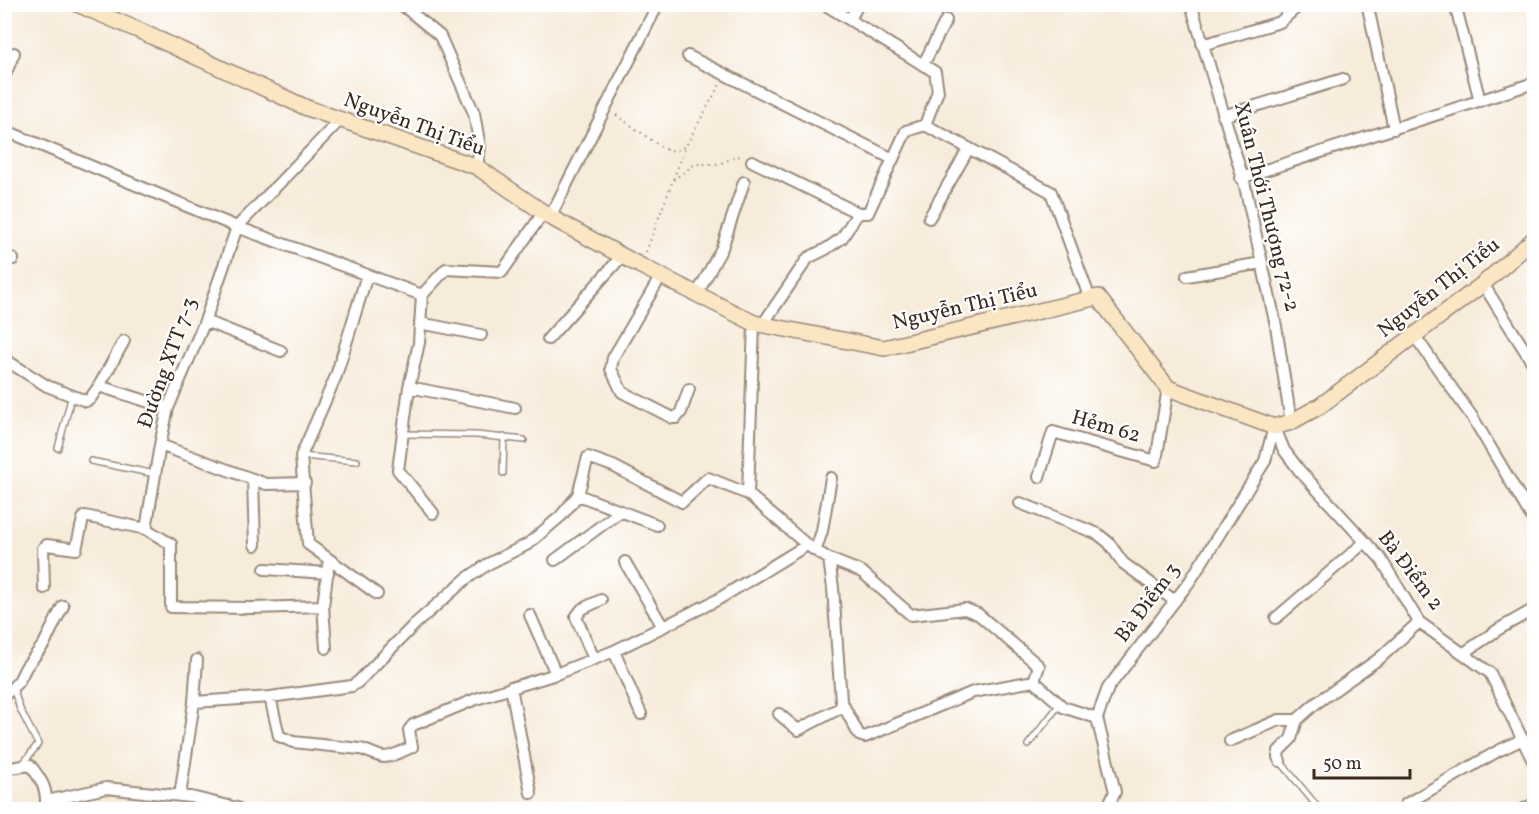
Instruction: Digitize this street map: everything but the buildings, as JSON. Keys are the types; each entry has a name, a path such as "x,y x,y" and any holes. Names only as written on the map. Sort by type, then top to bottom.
{"street":[{"name":"Nguyễn Thị Tiểu","path":"77,4 307,108 477,167 547,215 641,266 758,323 884,348 1090,299"},
{"path":"433,513 398,470 409,387 419,344 422,295 446,269 502,272 547,215 606,108 658,4"},
{"path":"824,4 935,72 938,91 926,125"},
{"path":"850,20 858,4"},
{"name":"Xuân Thới Thượng 72-2","path":"1191,4 1245,186 1276,326 1291,422"},
{"path":"1202,45 1280,22 1296,8 1295,4"},
{"path":"1455,4 1480,101"},
{"path":"401,5 440,36 474,113 480,147 477,167"},
{"path":"1368,7 1394,129"},
{"path":"923,65 946,20"},
{"path":"4,77 14,52"},
{"path":"688,56 893,159"},
{"path":"1223,116 1343,79"},
{"path":"1241,178 1534,83"},
{"name":"Đường XTT 7-3","path":"146,529 159,445 168,408 205,321 237,227 341,119"},
{"path":"752,161 858,213 868,213 906,131 926,125 1051,192 1090,299 1098,297 1168,387 1275,427"},
{"path":"4,130 237,227 422,295"},
{"path":"929,218 969,148"},
{"path":"697,294 722,248 744,182"},
{"path":"748,494 758,323 808,258 842,238 858,213"},
{"name":"Nguyễn Thị Tiểu","path":"1275,427 1291,422 1320,406 1483,284 1534,238"},
{"path":"548,339 622,256"},
{"path":"1187,276 1262,263"},
{"path":"367,275 336,376 301,456 305,483 308,544 377,594"},
{"path":"661,276 614,358 611,369 622,392 673,418 681,412 689,389"},
{"path":"1483,284 1534,365"},
{"path":"205,321 280,351"},
{"path":"420,324 481,335"},
{"path":"1414,335 1473,418 1534,521"},
{"path":"4,359 47,386 88,400 99,386 124,341"},
{"path":"99,386 168,408"},
{"path":"409,387 515,408"},
{"name":"Hẻm 62","path":"1039,477 1053,432 1156,461 1168,387"},
{"name":"Bà Điểm 2","path":"1275,427 1284,450 1299,470 1381,559 1419,622 1490,673 1533,759"},
{"name":"Bà Điểm 3","path":"1097,718 1108,688 1190,581 1265,461 1275,427"},
{"path":"159,445 266,484 305,483"},
{"path":"194,702 270,697 352,686 415,624 466,579 488,564 528,544 561,516 578,495 588,457 613,465 681,502 708,478 748,494 828,559 862,572 911,615 965,609 978,614 1039,666 1034,681"},
{"path":"270,697 279,736 292,742 370,751 384,757 412,747 409,730 413,725 511,687 555,674 614,651 717,600 812,547 822,531 831,478"},
{"path":"253,479 255,544"},
{"path":"578,495 657,525"},
{"path":"1020,502 1098,534 1109,543 1123,562 1174,601"},
{"path":"555,560 621,511"},
{"path":"44,588 43,548 47,545 76,549 82,519 85,516 146,529 171,544 171,607 323,606"},
{"path":"1276,618 1365,542"},
{"path":"828,559 833,588 841,701 857,734 862,737 973,692 1034,681"},
{"path":"326,648 323,606 330,560"},
{"path":"626,562 663,627"},
{"path":"265,568 328,573"},
{"path":"594,659 576,617 582,609 601,600"},
{"path":"9,692 44,644 63,606"},
{"path":"1464,653 1534,609"},
{"path":"531,615 555,674"},
{"path":"1280,761 1279,751 1291,738 1297,720 1315,704 1380,658 1419,622"},
{"path":"614,651 641,714"},
{"path":"180,796 194,702 197,660"},
{"path":"1034,681 1063,707 1097,718 1115,792 1106,810"},
{"path":"511,687 531,793"},
{"path":"779,714 798,730 844,706"},
{"path":"1230,741 1279,720 1297,720"},
{"path":"1406,804 1523,739"},
{"path":"4,769 30,765 44,783 46,805 105,788 180,796 237,808"},
{"path":"1522,810 1534,804"}],"lane":[{"path":"58,448 72,395"},
{"path":"404,434 477,435 524,440"},
{"path":"503,473 504,437"},
{"path":"301,456 357,461"},
{"path":"91,460 155,474"},
{"path":"9,692 38,744 21,766"},
{"path":"1028,746 1060,704"},
{"path":"1280,761 1320,810"}],"path":[{"path":"641,266 686,146 723,75"},
{"path":"606,108 664,149 676,151 686,146"},
{"path":"673,180 695,164 719,164 737,156 752,161"}]}
